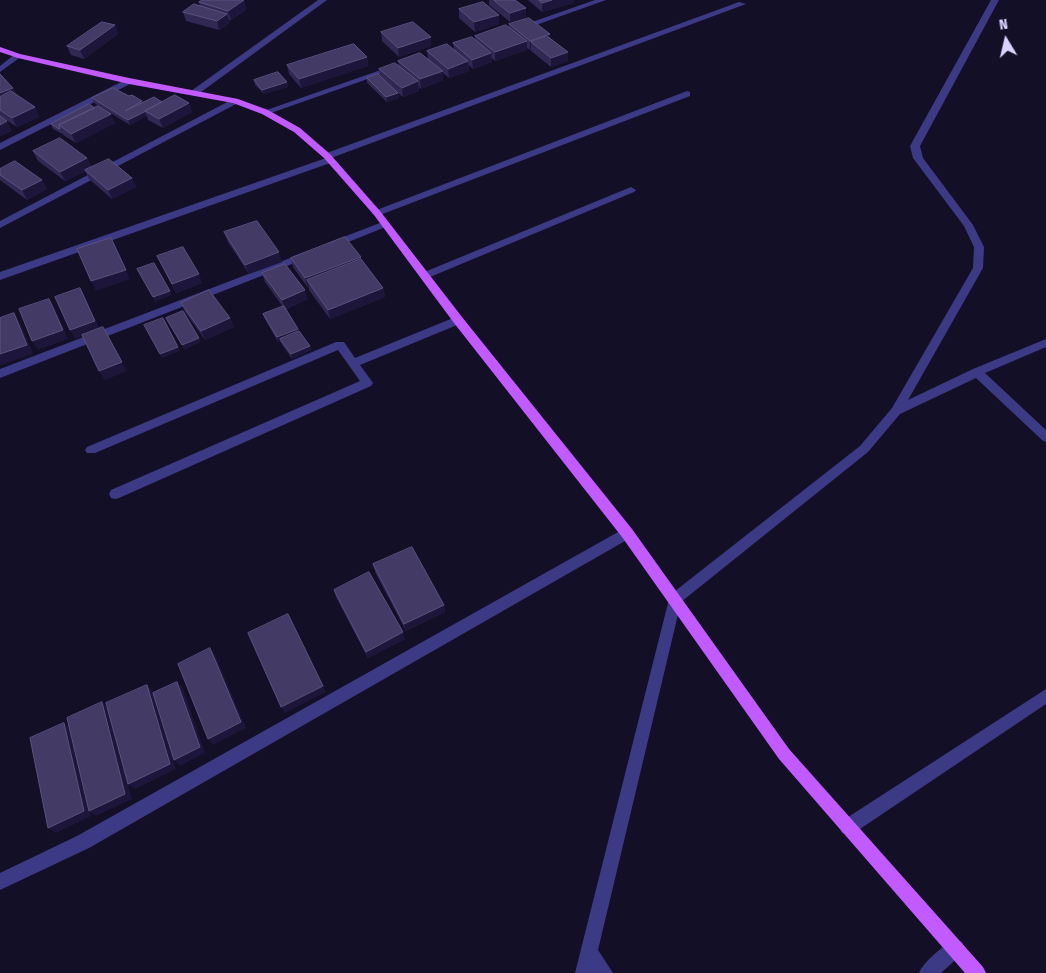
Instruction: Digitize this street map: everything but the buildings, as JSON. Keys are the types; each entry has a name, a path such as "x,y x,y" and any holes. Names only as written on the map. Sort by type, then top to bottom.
{"main road":[{"path":"0,48 18,56 129,81 235,101 265,112 297,130 328,158 378,213 458,320 627,533 784,754 977,973"}],"street":[{"path":"194,93 323,0"},
{"path":"508,31 602,0"},
{"path":"584,973 675,599 864,449 896,411 978,268 979,247 968,225 918,158 915,146 995,0"},
{"path":"0,276 328,158 742,4"},
{"path":"0,70 18,56"},
{"path":"265,112 405,65"},
{"path":"0,147 129,81"},
{"path":"378,213 687,94"},
{"path":"0,225 235,101"},
{"path":"426,275 630,190"},
{"path":"0,374 386,224"},
{"path":"353,363 458,320"},
{"path":"896,411 977,372 1046,343"},
{"path":"90,450 340,345 367,383 115,494"},
{"path":"977,372 1046,437"},
{"path":"0,882 83,842 627,533"},
{"path":"848,827 1046,696"},
{"path":"928,973 956,948"},
{"path":"589,951 604,973"}]}
